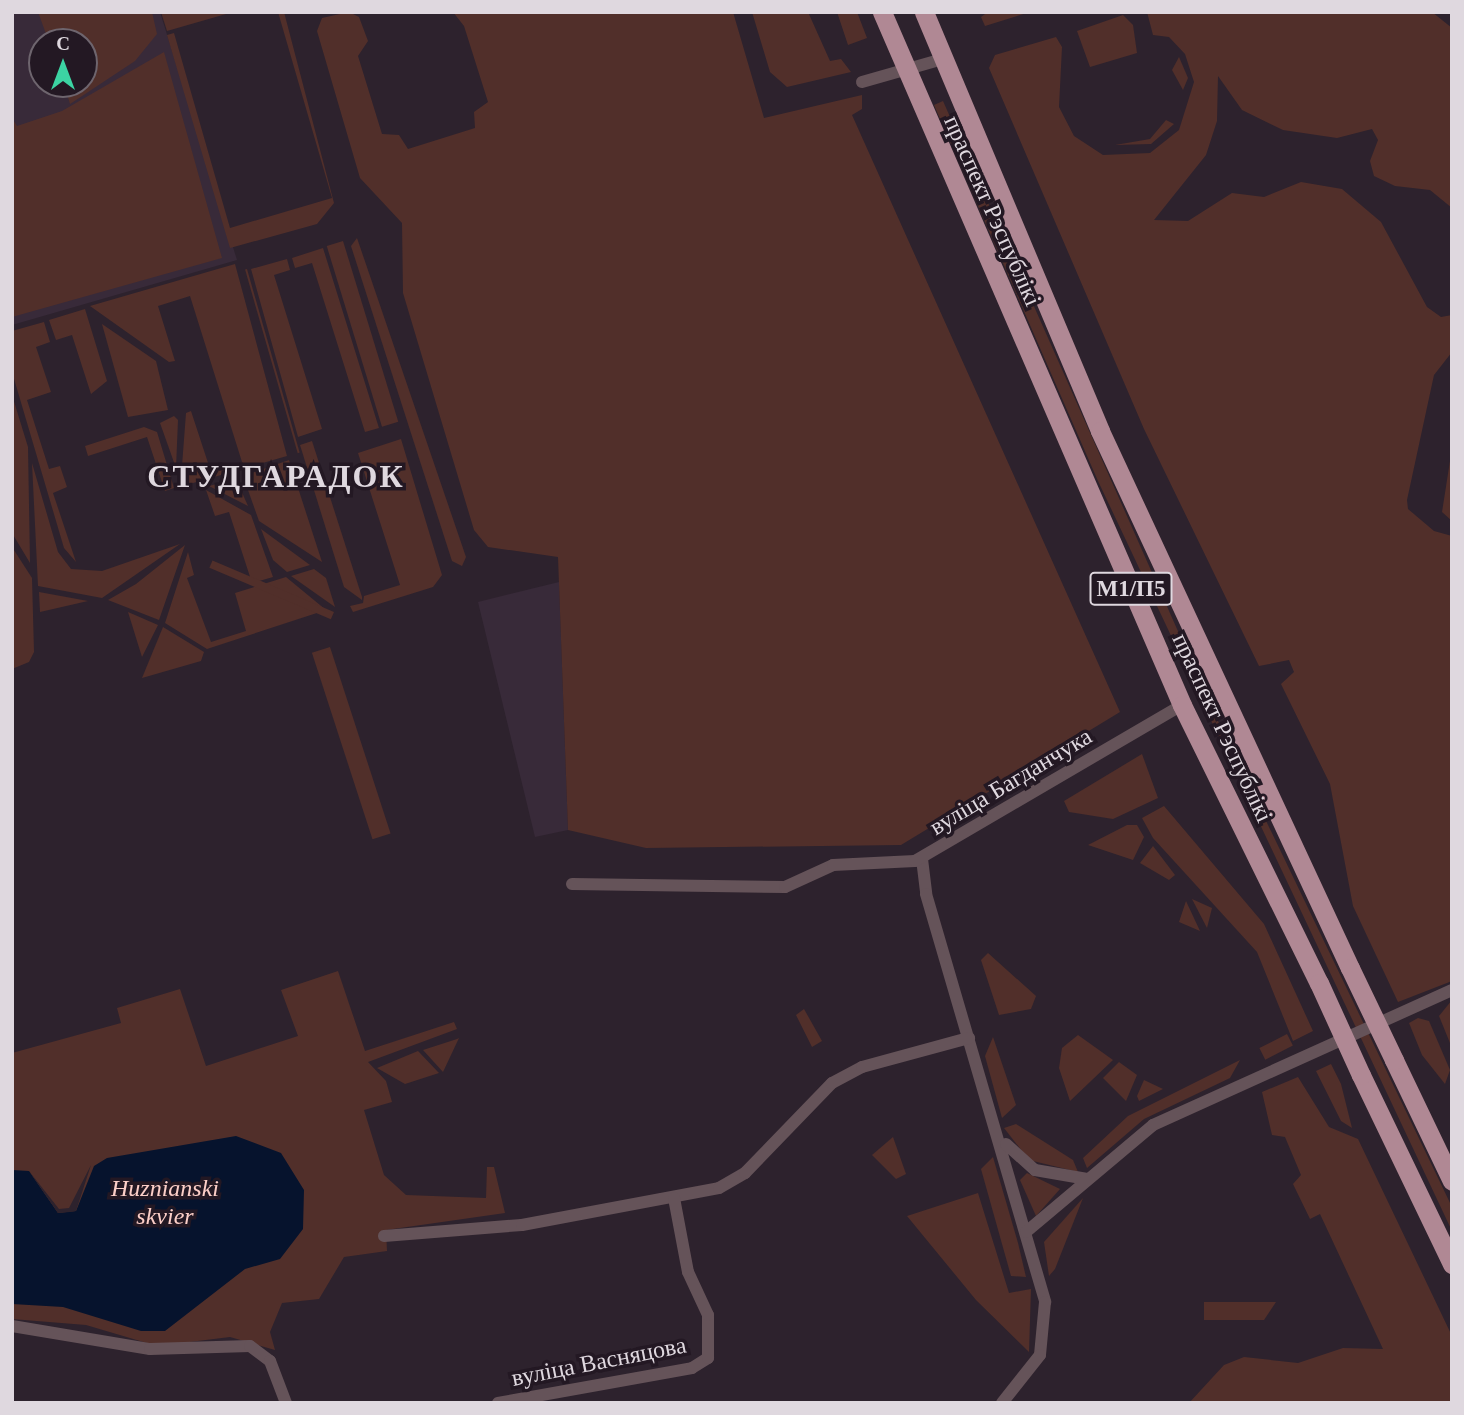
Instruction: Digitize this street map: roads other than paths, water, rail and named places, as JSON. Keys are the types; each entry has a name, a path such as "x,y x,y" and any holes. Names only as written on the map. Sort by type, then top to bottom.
{"highway":[{"name":"праспект Рэспублікі","path":"882,12 905,72 1182,705 1452,1264"},
{"name":"праспект Рэспублікі","path":"924,12 1100,431 1452,1181"}],"street":[{"path":"862,82 905,72 943,59"},
{"name":"вуліца Багданчука","path":"1002,1403 1044,1343 1045,1303 997,1128 969,1038 922,859 1182,705"},
{"path":"572,884 790,887 833,865 922,859"},
{"path":"1026,1232 1153,1125 1452,990"},
{"path":"384,1236 508,1227 719,1188 745,1173 832,1083 862,1067 969,1038"},
{"name":"вуліца Багданчука","path":"997,1128 1024,1165 1061,1179 1087,1179"},
{"name":"вуліца Васняцова","path":"498,1403 692,1368 708,1358 708,1315 688,1272 674,1198"},
{"path":"12,1326 150,1349 250,1346 270,1361 286,1403"}],"water":[{"path":"236,1136 281,1153 304,1190 303,1229 280,1259 245,1269 165,1331 141,1331 63,1307 12,1304 12,1170 29,1171 58,1213 76,1211 94,1166 107,1158"}],"district":[{"name":"СТУДГАРАДОК","path":"276,476"}],"park label":[{"name":"Huznianski skvier","path":"165,1203"}]}
